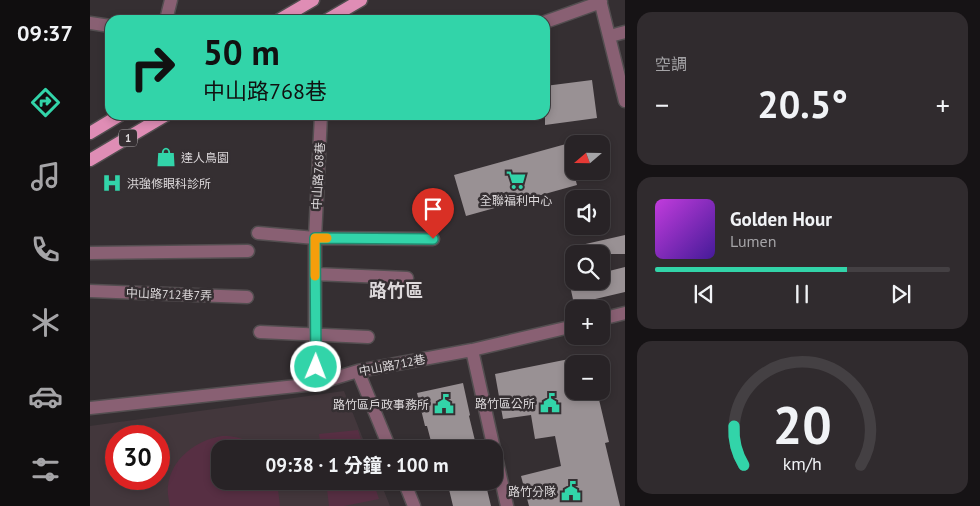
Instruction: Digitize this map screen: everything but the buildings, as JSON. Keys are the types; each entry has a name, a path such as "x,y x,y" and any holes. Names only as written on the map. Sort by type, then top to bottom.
{"main road":[{"path":"288,15 313,0"},
{"path":"336,15 361,0"},
{"name":"1","path":"90,133 112,120"},
{"name":"1","path":"90,160 158,120"}],"street":[{"path":"167,15 171,0"},
{"path":"550,20 601,1 625,101"},
{"path":"90,23 105,25"},
{"path":"610,36 625,32"},
{"name":"中山路768巷","path":"315,384 315,238 322,120"},
{"path":"258,233 315,238 433,239"},
{"path":"90,253 248,252"},
{"path":"315,274 407,278"},
{"name":"中山路712巷7弄","path":"90,291 247,297"},
{"path":"610,317 625,314"},
{"name":"中山路712巷","path":"90,408 315,384 358,371 472,350 565,328"},
{"path":"260,332 368,337"},
{"path":"472,350 492,440"},
{"path":"358,371 386,440"},
{"path":"503,488 507,506"},
{"path":"408,490 414,506"}],"shaded area":[{"path":"344,391 363,440 211,440 211,490 384,490 390,506 90,506 90,426"},
{"path":"358,430 361,440 320,440 319,434"},
{"path":"222,436 244,440 211,440 211,490 278,490 280,506 170,506 168,490 170,490 170,476 174,467 186,452 212,438"},
{"path":"327,490 376,490 379,499 344,506 329,506"}],"slow traffic":[{"path":"315,276 315,238 327,238"}],"place":[{"name":"達人鳥園","path":"166,157"},
{"name":"全聯福利中心","path":"516,180"},
{"name":"洪強修眼科診所","path":"112,183"},
{"name":"路竹區公所","path":"550,403"},
{"name":"路竹區戶政事務所","path":"444,404"},
{"name":"路竹分隊","path":"571,491"}],"district":[{"name":"路竹區","path":"396,290"}],"route":[{"path":"316,367 315,238 433,239"}]}
